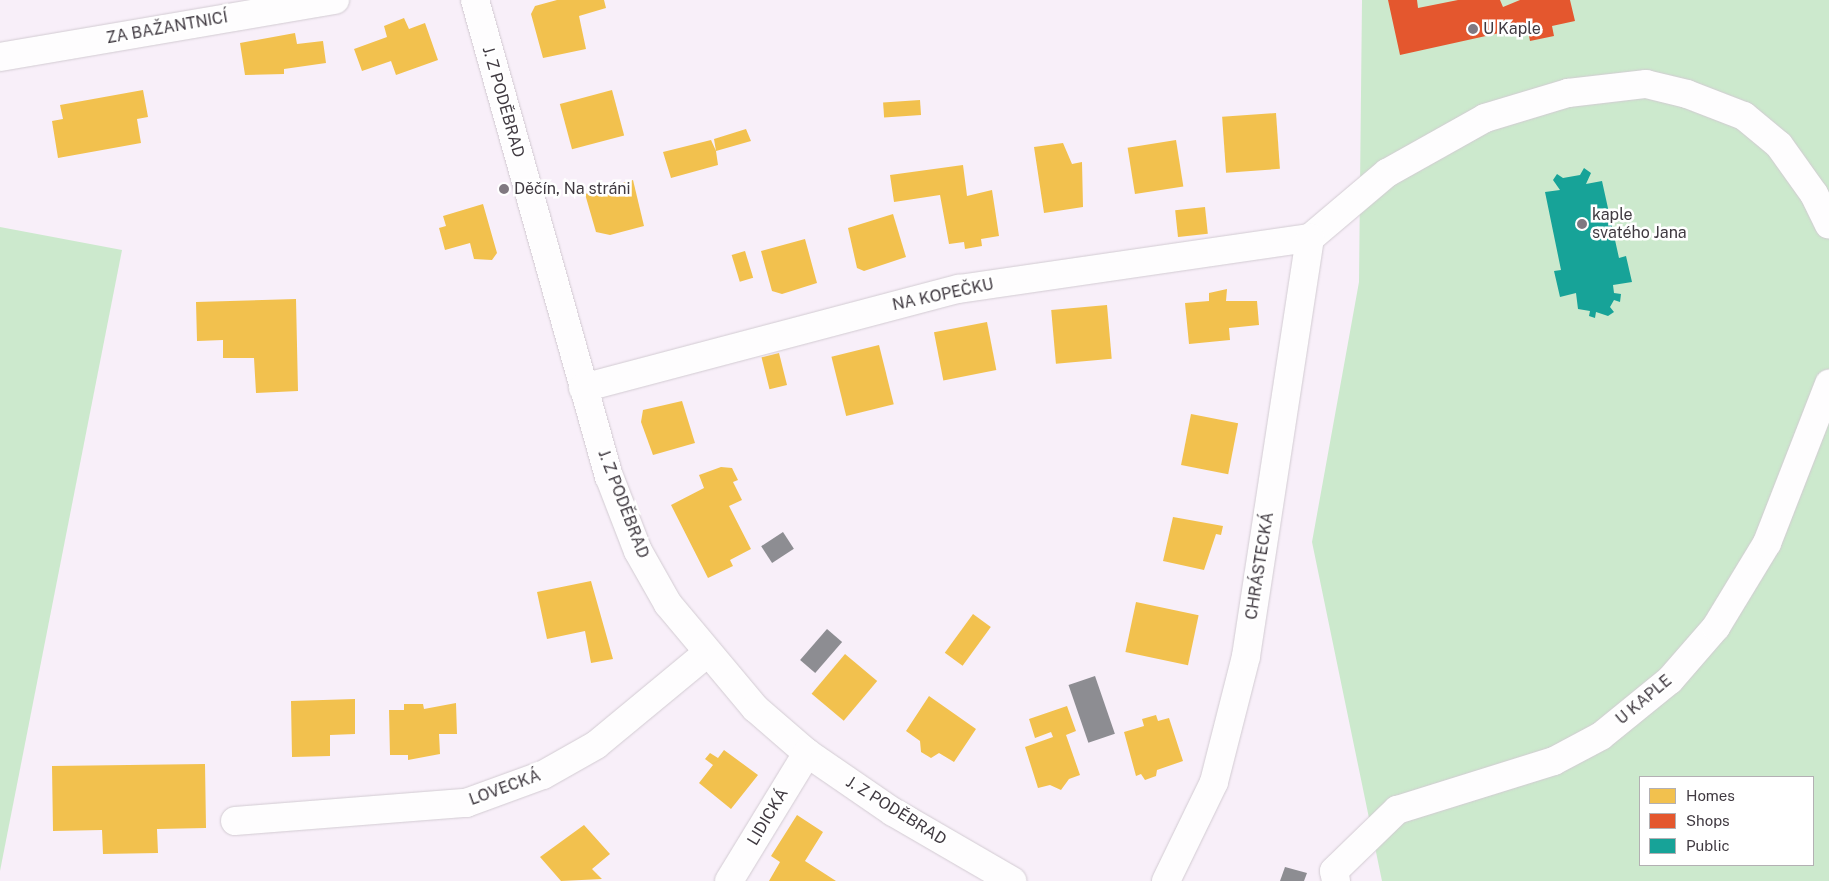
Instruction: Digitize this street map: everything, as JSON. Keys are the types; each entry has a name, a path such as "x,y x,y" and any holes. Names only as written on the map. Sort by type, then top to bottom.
{"street":[{"name":"ZA BAŽANTNICÍ","path":"0,57 335,0"},
{"name":"J. Z PODĚBRAD","path":"474,0 609,476 638,551 668,604 706,654 755,708 807,753 892,812 1012,881"},
{"path":"1310,238 1387,173 1485,118 1568,94 1646,84 1687,94 1744,116 1780,145 1814,194 1829,225"},
{"name":"NA KOPEČKU","path":"584,388 959,289 1310,238"},
{"name":"CHRÁSTECKÁ","path":"1166,881 1214,782 1246,656 1310,238"},
{"name":"U KAPLE","path":"1336,881 1334,872 1397,810 1554,761 1601,736 1670,680 1716,628 1767,543 1829,384"},
{"name":"LOVECKÁ","path":"235,821 474,800 543,776 596,746 706,654"},
{"name":"LIDICKÁ","path":"729,881 807,753"}],"green space":[{"path":"1362,0 1829,0 1829,881 1382,881 1312,542 1359,282"},
{"path":"0,227 122,250 0,871"}],"building: Homes":[{"path":"557,0 604,0 606,8 579,16 586,49 543,58 531,14 535,6"},
{"path":"404,18 409,29 425,23 438,60 396,75 391,61 362,71 354,49 387,37 384,26"},
{"path":"295,33 297,44 323,41 326,63 284,69 284,74 245,75 240,43"},
{"path":"143,90 148,117 137,119 141,143 58,158 52,121 63,119 60,105"},
{"path":"612,90 624,135 572,149 560,104"},
{"path":"920,100 921,115 884,118 883,103"},
{"path":"1276,113 1280,169 1226,173 1222,117"},
{"path":"746,129 751,141 716,151 714,139"},
{"path":"711,140 716,151 718,165 671,178 663,152"},
{"path":"1176,140 1183,186 1135,194 1128,148"},
{"path":"1063,143 1072,164 1082,162 1083,207 1044,213 1034,147"},
{"path":"963,165 967,196 992,190 999,236 981,239 982,246 965,249 964,242 949,244 940,195 894,202 890,175"},
{"path":"633,180 644,226 610,235 596,232 585,194"},
{"path":"483,204 497,253 492,260 474,259 470,243 445,250 439,228 446,226 443,216"},
{"path":"1205,207 1208,234 1178,237 1175,210"},
{"path":"893,214 906,257 864,271 857,268 848,228"},
{"path":"805,239 817,283 782,294 772,291 761,251"},
{"path":"745,251 753,278 740,282 732,255"},
{"path":"1227,289 1226,301 1257,301 1259,325 1229,328 1230,340 1189,344 1185,303 1209,301 1209,293"},
{"path":"296,299 298,391 256,393 254,358 223,358 223,340 197,341 196,302"},
{"path":"1107,305 1112,359 1056,364 1051,310"},
{"path":"987,322 996,370 943,380 934,332"},
{"path":"879,345 894,404 846,416 831,357"},
{"path":"779,353 787,385 770,389 762,357"},
{"path":"682,401 695,443 653,455 641,422 643,410"},
{"path":"1191,414 1238,423 1228,474 1181,465"},
{"path":"721,467 732,468 738,480 733,482 742,500 729,506 751,549 730,560 733,566 708,578 671,505 704,488 699,475"},
{"path":"1173,517 1223,526 1221,535 1216,534 1204,570 1163,561"},
{"path":"591,581 613,659 591,663 585,631 547,639 537,592"},
{"path":"1136,602 1199,615 1188,665 1125,652"},
{"path":"973,614 991,627 963,666 945,653"},
{"path":"845,654 877,681 844,721 812,694"},
{"path":"929,696 976,729 954,762 939,753 931,758 921,752 920,741 906,731"},
{"path":"355,699 355,734 330,735 330,756 292,757 291,701"},
{"path":"456,703 457,734 439,734 440,754 408,760 408,755 390,755 389,710 404,710 404,704 423,704 424,709"},
{"path":"1067,706 1076,731 1066,735 1080,775 1069,779 1061,790 1050,785 1038,788 1025,747 1053,737 1051,732 1035,738 1029,719"},
{"path":"1156,715 1158,721 1169,718 1183,761 1157,770 1156,776 1145,780 1141,774 1136,776 1124,732 1144,726 1142,719"},
{"path":"724,750 758,775 731,809 699,783 713,765 705,759 710,753 718,758"},
{"path":"205,764 206,828 157,829 158,853 103,854 102,830 53,831 52,766"},
{"path":"797,815 823,832 805,861 836,881 769,881 780,862 771,856"},
{"path":"584,825 610,854 592,869 602,879 561,881 540,857"}],"building: Shops":[{"name":"U Kaple","path":"1388,0 1417,0 1418,8 1458,0 1500,0 1503,7 1520,0 1570,0 1575,21 1552,26 1554,36 1530,41 1528,31 1505,36 1504,32 1400,55"}],"building: Public":[{"name":"kaple svatého Jana","path":"1584,168 1591,173 1586,184 1602,181 1619,258 1626,256 1632,282 1613,285 1614,293 1621,294 1620,302 1614,300 1610,307 1614,312 1608,316 1596,312 1595,318 1589,316 1590,311 1578,309 1576,293 1560,297 1554,271 1561,270 1545,192 1560,190 1553,180 1557,174 1563,178 1580,175"}],"building: Industry":[{"path":"783,532 794,549 772,563 761,546"},
{"path":"827,629 842,642 815,673 800,660"},
{"path":"1095,676 1115,734 1088,743 1069,685"},
{"path":"1285,867 1307,873 1304,881 1280,881"}],"place":[{"name":"U Kaple","path":"1473,29"},
{"name":"Děčín, Na stráni","path":"504,189"},
{"name":"kaple svatého Jana","path":"1582,224"}]}
